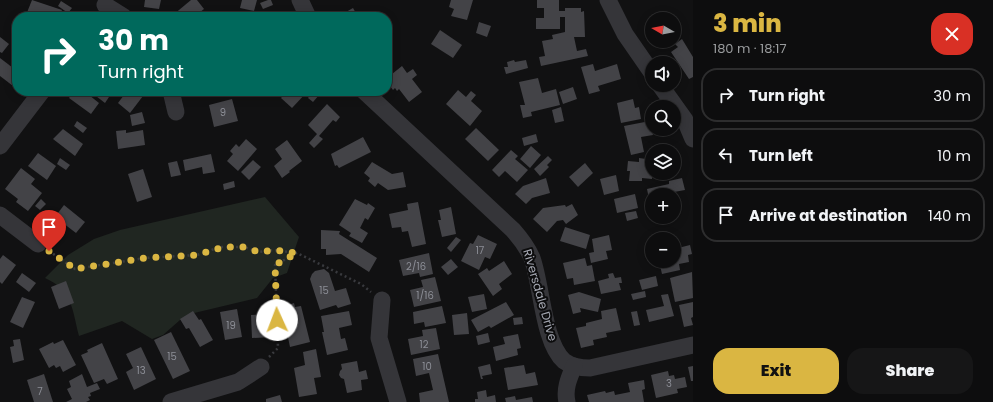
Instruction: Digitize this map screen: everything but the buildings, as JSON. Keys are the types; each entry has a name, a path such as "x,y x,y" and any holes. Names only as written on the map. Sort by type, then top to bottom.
{"street":[{"path":"300,0 306,12"},
{"path":"608,0 625,34 645,63"},
{"path":"103,7 114,12"},
{"path":"665,92 685,120 693,139"},
{"path":"0,146 38,96"},
{"path":"172,96 176,112"},
{"name":"Riversdale Drive","path":"369,96 513,230 525,244 532,259 552,340 557,352 565,361 574,366"},
{"path":"0,215 38,244"},
{"path":"382,300 379,338 398,402"},
{"path":"567,402 565,395 566,386 574,366 590,368 607,365 693,345"},
{"path":"171,402 238,382 261,367"}],"path":[{"path":"38,244 75,269 145,258 197,255 220,248 231,247 244,247 259,252 274,250 297,253 361,284 382,300"},
{"path":"261,367 278,348 275,265 297,253"}],"shaded area":[{"path":"265,197 299,237 287,273 273,278 257,298 190,314 180,320 163,335 152,339 122,321 79,336 73,309 66,295 54,283 45,278 68,255 94,239 120,230"}],"route":[{"path":"49,251 75,269 145,258 183,257 197,255 220,248 231,247 244,247 259,252 274,250 297,253 275,265 277,320"}]}
